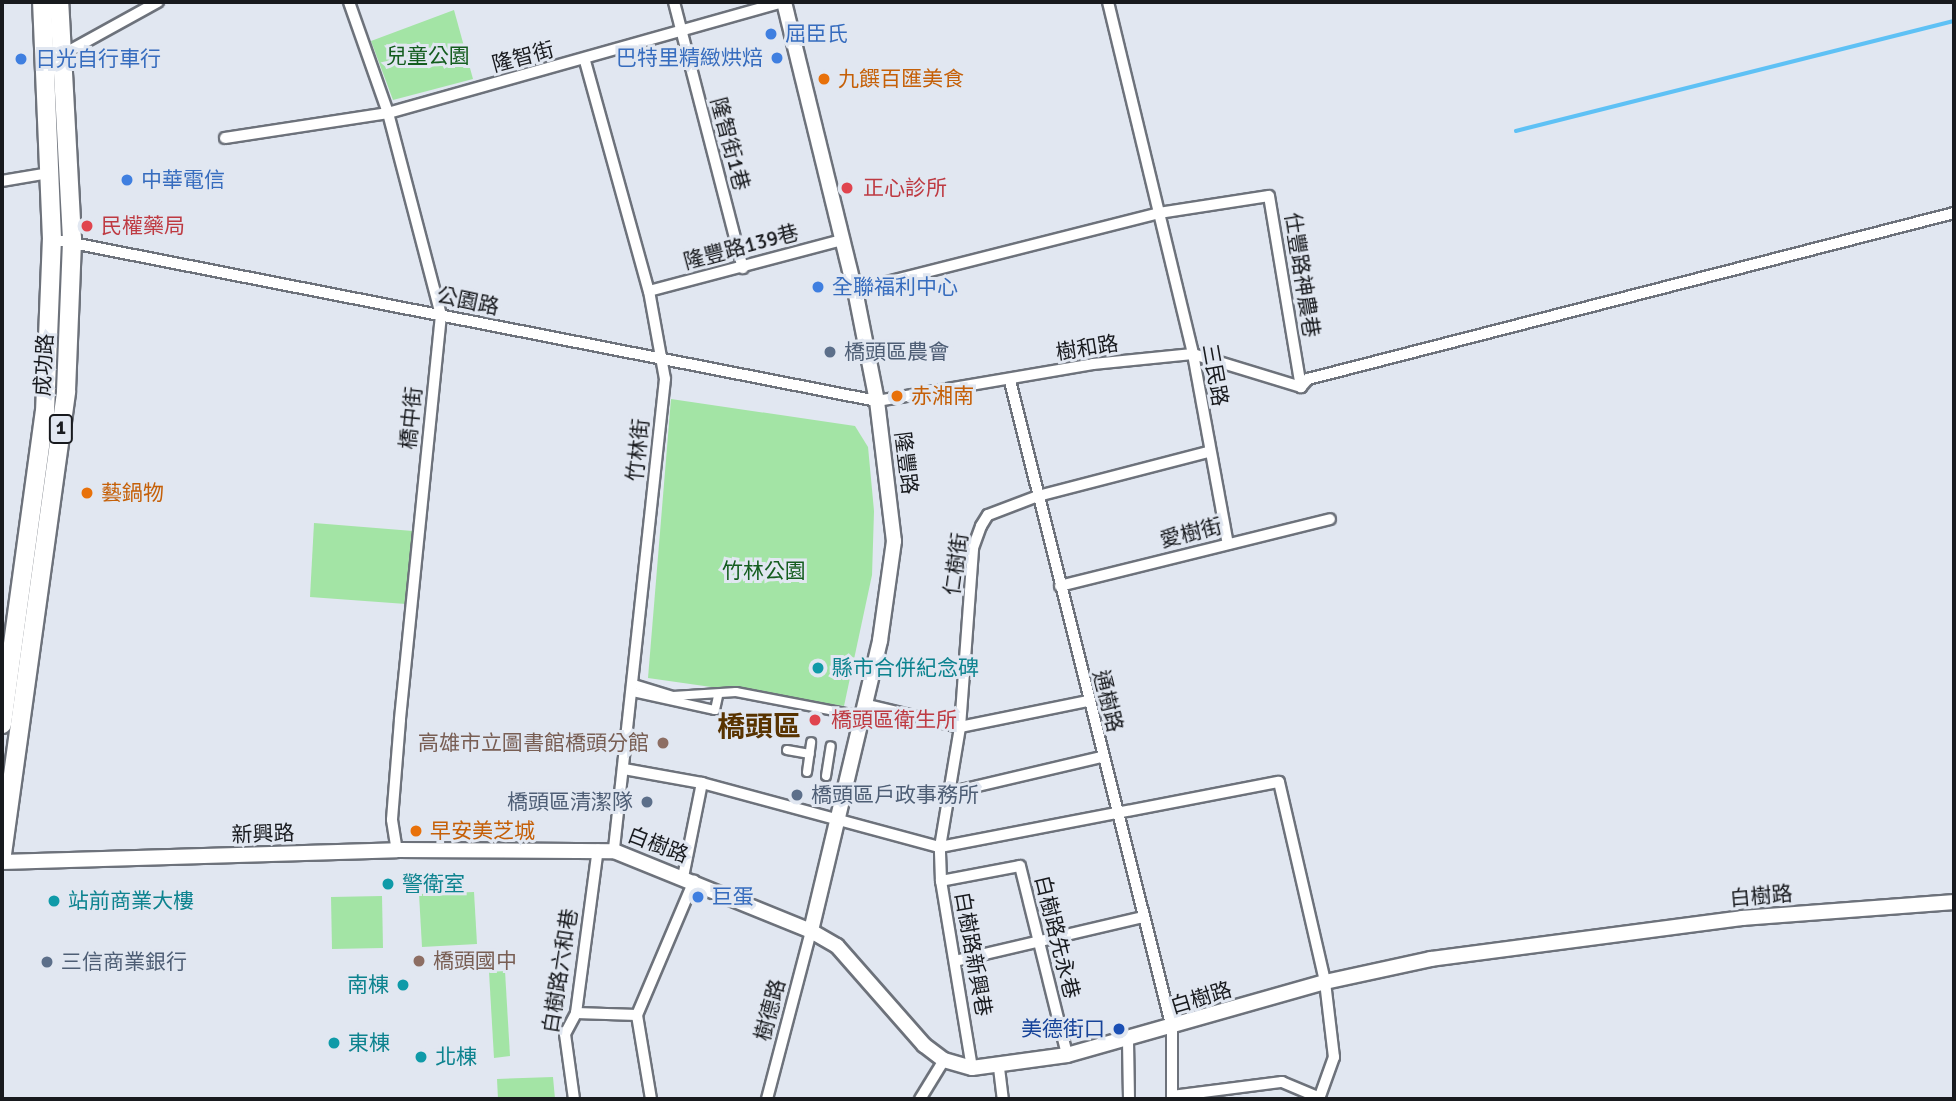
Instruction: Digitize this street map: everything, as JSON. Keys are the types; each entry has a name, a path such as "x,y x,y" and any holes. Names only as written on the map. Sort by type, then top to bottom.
{"main road":[{"name":"成功路","path":"2,724 45,412 52,239 42,2"},
{"name":"成功路","path":"2,854 66,391 72,239 59,2"}],"street":[{"path":"44,64 159,2"},
{"name":"橋中街","path":"349,2 388,113 441,315 400,720 392,820 397,850"},
{"name":"隆智街1巷","path":"674,2 743,268"},
{"name":"隆智街","path":"225,138 388,113 585,61 681,30 784,2"},
{"name":"隆豐路","path":"784,2 855,290 877,401 894,541 880,641 811,930"},
{"name":"三民路","path":"1108,2 1193,354 1208,452 1228,544"},
{"name":"竹林街","path":"585,61 649,290 664,362 633,688 614,851"},
{"path":"2,181 49,173"},
{"name":"仕豐路神農巷","path":"1159,212 1269,195 1301,387"},
{"path":"855,290 1159,212"},
{"path":"1301,387 1308,379 1954,213"},
{"name":"公園路","path":"52,239 72,239 664,362 877,401"},
{"name":"隆豐路139巷","path":"649,290 743,268 842,240"},
{"name":"樹和路","path":"877,401 1010,381 1093,364 1193,354 1301,387"},
{"name":"通樹路","path":"1010,381 1115,811 1172,1028 1172,1097"},
{"name":"仁樹街","path":"940,847 960,727 974,548 988,514 1038,496 1208,452"},
{"name":"愛樹街","path":"1060,586 1330,519"},
{"path":"633,688 715,710 718,696"},
{"path":"672,700 736,692 960,727 1088,701"},
{"path":"807,772 811,742"},
{"path":"826,776 831,746"},
{"path":"787,750 810,754"},
{"path":"948,793 1102,758"},
{"path":"624,769 702,783 940,847 1115,811 1279,782 1325,982 1334,1057 1320,1099 1282,1082 1172,1097"},
{"path":"652,1099 637,1015 689,879 702,783"},
{"name":"白樹路新興巷","path":"940,847 941,881 972,1068"},
{"name":"新興路","path":"2,862 525,848"},
{"name":"白樹路","path":"525,848 614,851 811,930 837,946 924,1045 944,1060 972,1068 999,1068 1068,1055 1128,1041 1325,982 1538,941 1742,918 1954,902"},
{"name":"白樹路六和巷","path":"575,1099 565,1034 576,1013 598,849"},
{"name":"白樹路先永巷","path":"941,881 1020,866 1068,1055"},
{"path":"956,961 1142,917"},
{"name":"樹德路","path":"767,1099 811,930"},
{"path":"576,1013 637,1015"},
{"path":"1128,1041 1129,1099"},
{"path":"920,1099 944,1060"},
{"path":"999,1068 1003,1099"}],"green space":[{"name":"兒童公園","path":"454,10 473,79 393,100 371,41"},
{"name":"竹林公園","path":"671,399 855,426 868,447 874,511 872,575 844,706 648,678"},
{"path":"314,523 413,531 406,604 310,597"},
{"path":"474,892 477,944 422,947 419,894"},
{"path":"382,896 383,948 332,949 331,897"},
{"path":"505,971 510,1056 494,1058 489,972"},
{"path":"553,1077 555,1099 498,1099 497,1079"}],"waterway":[{"path":"1516,131 1954,21"}],"place":[{"name":"屈臣氏","path":"771,34"},
{"name":"巴特里精緻烘焙","path":"777,58"},
{"name":"日光自行車行","path":"21,59"},
{"name":"九饌百匯美食","path":"824,79"},
{"name":"中華電信","path":"127,180"},
{"name":"正心診所","path":"847,188"},
{"name":"民權藥局","path":"87,226"},
{"name":"全聯福利中心","path":"818,287"},
{"name":"橋頭區農會","path":"830,352"},
{"name":"赤湘南","path":"897,396"},
{"name":"藝鍋物","path":"87,493"},
{"name":"縣市合併紀念碑","path":"818,668"},
{"name":"橋頭區衛生所","path":"815,720"},
{"name":"高雄市立圖書館橋頭分館","path":"663,743"},
{"name":"橋頭區戶政事務所","path":"797,795"},
{"name":"橋頭區清潔隊","path":"647,802"},
{"name":"早安美芝城","path":"416,831"},
{"name":"警衛室","path":"388,884"},
{"name":"巨蛋","path":"698,897"},
{"name":"站前商業大樓","path":"54,901"},
{"name":"橋頭國中","path":"419,961"},
{"name":"三信商業銀行","path":"47,962"},
{"name":"南棟","path":"403,985"},
{"name":"美德街口","path":"1119,1029"},
{"name":"東棟","path":"334,1043"},
{"name":"北棟","path":"421,1057"}],"district":[{"name":"橋頭區","path":"759,727"}]}
